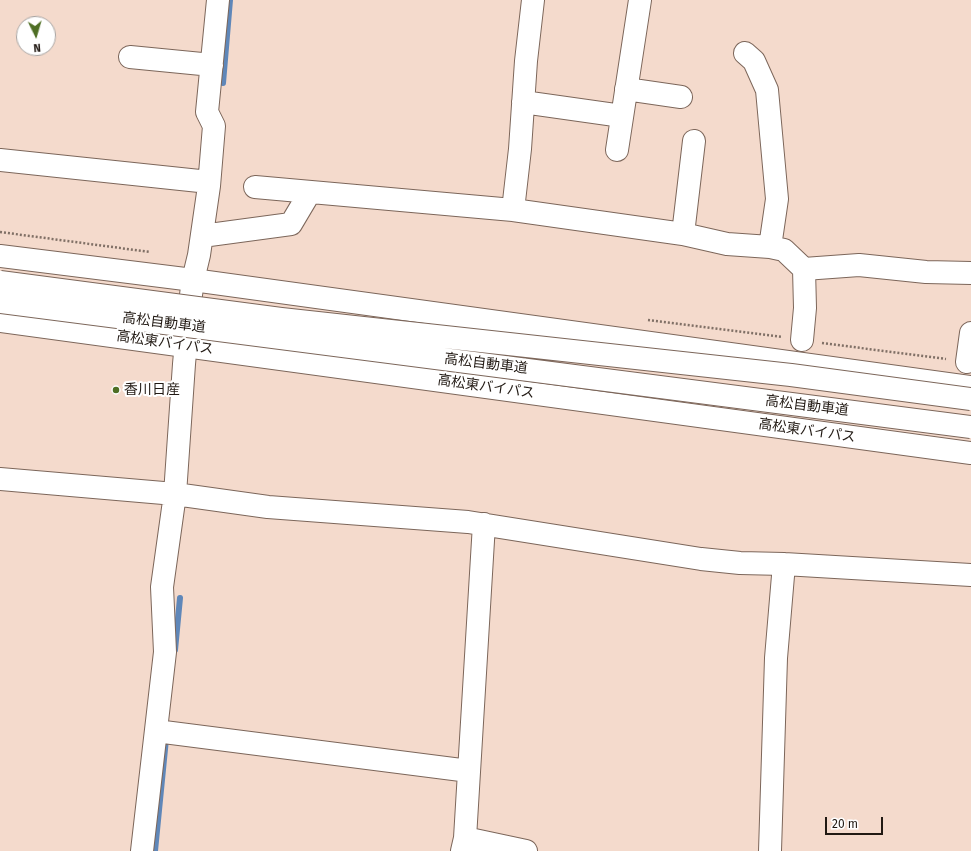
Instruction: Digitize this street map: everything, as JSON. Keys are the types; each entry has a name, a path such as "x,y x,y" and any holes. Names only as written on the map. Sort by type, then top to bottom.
{"main road":[{"path":"142,851 165,652 162,587 176,494 186,345 193,280 199,255 209,182 214,126 207,112 218,0"},
{"path":"513,210 526,61 534,0"},
{"path":"617,150 640,0"},
{"path":"744,53 754,61 767,90 777,199 770,247"},
{"path":"130,57 212,65"},
{"path":"626,89 681,97"},
{"path":"523,102 622,116"},
{"path":"683,234 694,141"},
{"path":"0,160 209,182"},
{"path":"255,187 513,210 683,234 727,244 770,247 784,250 804,269 806,308 802,340"},
{"path":"202,236 291,224 310,192"},
{"path":"0,256 193,280 971,387"},
{"path":"804,269 859,265 926,272 971,274"},
{"name":"高松自動車道","path":"0,282 281,319 791,375 971,399"},
{"name":"高松自動車道","path":"0,302 971,427"},
{"name":"高松東バイパス","path":"0,321 186,345 971,453"},
{"path":"967,362 971,333"},
{"path":"791,375 971,387"},
{"path":"0,479 176,494 268,507 484,524 701,559 740,563 784,564 971,575"},
{"path":"484,524 463,845 526,851"},
{"path":"770,851 776,658 784,564"},
{"path":"156,731 469,771"}],"waterway":[{"path":"223,83 230,0"},
{"path":"175,650 180,598"},
{"path":"155,851 166,739"}],"place":[{"name":"香川日産","path":"116,390"}]}
